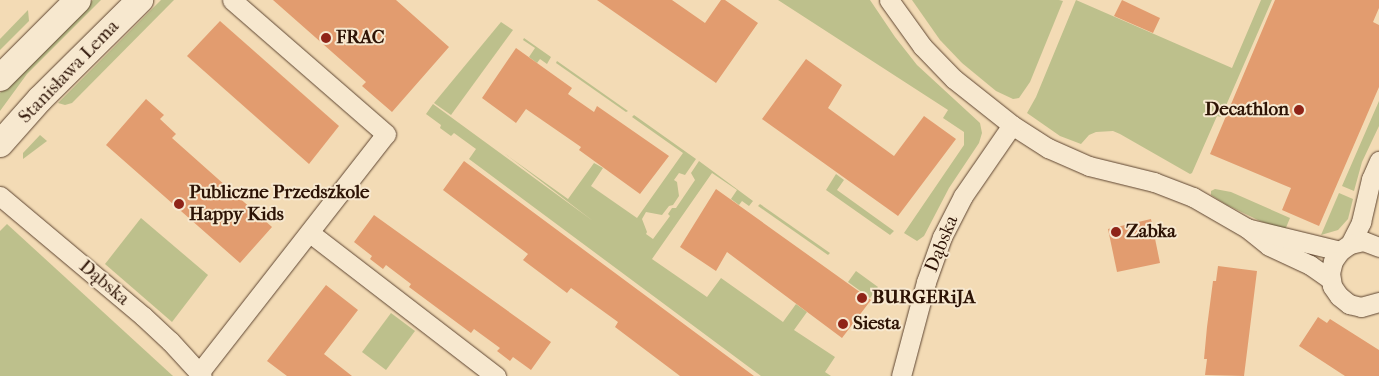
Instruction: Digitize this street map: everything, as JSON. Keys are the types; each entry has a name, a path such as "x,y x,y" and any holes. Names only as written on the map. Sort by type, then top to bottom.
{"main road":[{"path":"0,78 78,0"},
{"name":"Stanisława Lema","path":"0,144 40,100 140,0"}],"street":[{"path":"200,375 386,134 232,0"},
{"path":"889,0 909,29 936,62 971,94 1012,125 1062,156 1089,166 1154,182 1193,198 1247,228 1269,246 1310,266 1330,279 1339,296 1349,304 1361,307 1379,302"},
{"name":"Dąbska","path":"901,376 926,282 942,237 963,196 1012,125"},
{"path":"1330,279 1333,261 1345,247 1361,222 1371,178 1379,162"},
{"name":"Dąbska","path":"0,196 170,340 200,375"},
{"path":"1247,228 1345,247 1363,241 1379,246"},
{"path":"310,233 496,376"}],"green space":[{"path":"93,0 101,0 27,74 0,111 0,93"},
{"path":"161,0 174,0 72,103 65,105 58,103"},
{"path":"778,0 870,0 917,65 980,123 982,133 979,143 949,188 924,236 917,241 904,233 964,145 964,132 943,118 948,110"},
{"path":"912,0 1063,1 1030,82 1019,98 1013,99 996,91 962,63 940,40"},
{"path":"1076,0 1232,68 1261,0 1272,0 1221,117 1217,116 1192,173 1190,174 1113,131 1096,132 1089,135 1081,144 1060,136 1027,113 1036,97"},
{"path":"28,10 29,21 0,50 0,39"},
{"path":"501,22 513,30 451,115 434,103"},
{"path":"524,38 551,57 547,64 540,59 537,63 529,57 535,48 523,40"},
{"path":"557,61 628,111 626,112 556,63"},
{"path":"1379,101 1379,126 1362,162 1354,191 1342,186"},
{"path":"433,104 593,221 504,153 568,199 594,163 603,168 591,186 637,218 683,153 632,117 634,115 696,159 685,175 679,173 674,180 677,182 679,196 673,205 669,206 662,215 646,212 642,219 646,234 653,239 670,216 668,214 672,208 676,208 695,180 691,173 699,161 753,201 749,206 742,201 739,205 731,199 737,190 712,173 652,259 707,297 721,278 783,322 796,304 807,312 794,330 835,357 825,372 831,376 761,376 469,159 476,149 454,133 451,136 440,128 441,125 426,114"},
{"path":"40,135 47,141 23,159 23,153"},
{"path":"836,174 844,180 837,190 894,231 890,235 826,190"},
{"path":"1215,189 1231,192 1290,218 1285,230 1260,221 1227,205 1211,195 1211,191"},
{"path":"1339,193 1353,199 1348,219 1338,230 1321,235"},
{"path":"760,204 830,253 828,255 758,206"},
{"path":"141,218 208,275 172,322 105,264"},
{"path":"7,224 173,376 0,376 0,231"},
{"path":"856,271 878,287 870,298 848,282"},
{"path":"391,313 415,331 386,370 362,352"}],"building":[{"path":"273,0 396,0 449,47 392,112 362,86 366,82"},
{"path":"597,0 672,0 705,23 721,0 725,0 758,23 716,83"},
{"path":"1122,0 1160,18 1153,33 1114,16"},
{"name":"Decathlon","path":"1275,0 1379,0 1379,8 1373,22 1379,25 1379,87 1319,226 1282,210 1291,188 1210,154"},
{"path":"220,21 339,126 309,164 187,56"},
{"path":"516,48 572,88 568,94 594,112 597,106 669,156 640,194 579,150 581,147 526,109 516,123 482,98"},
{"path":"806,59 842,85 828,108 894,156 924,116 956,139 898,216 762,119"},
{"path":"146,99 164,115 160,119 176,134 172,138 272,227 240,263 106,145"},
{"path":"464,161 754,376 680,376 615,327 618,322 571,288 567,293 523,260 528,254 443,190"},
{"path":"716,189 871,300 842,338 727,252 716,271 680,247"},
{"path":"374,215 551,342 531,370 513,357 510,361 497,351 500,348 474,329 471,333 409,287 411,284 386,265 383,269 370,259 372,256 354,242"},
{"path":"1151,219 1160,263 1117,272 1108,229"},
{"path":"1218,266 1257,271 1244,376 1205,375 1207,359 1204,359 1207,327 1213,281 1216,281"},
{"path":"326,285 358,310 324,354 352,376 287,376 267,361"},
{"path":"1318,317 1327,323 1330,319 1379,350 1379,376 1345,376 1299,346"}],"place":[{"name":"FRAC","path":"326,38"},
{"name":"Decathlon","path":"1299,110"},
{"name":"Publiczne Przedszkole Happy Kids","path":"179,204"},
{"name":"Zabka","path":"1116,232"},
{"name":"BURGERiJA","path":"862,298"},
{"name":"Siesta","path":"843,324"}]}
